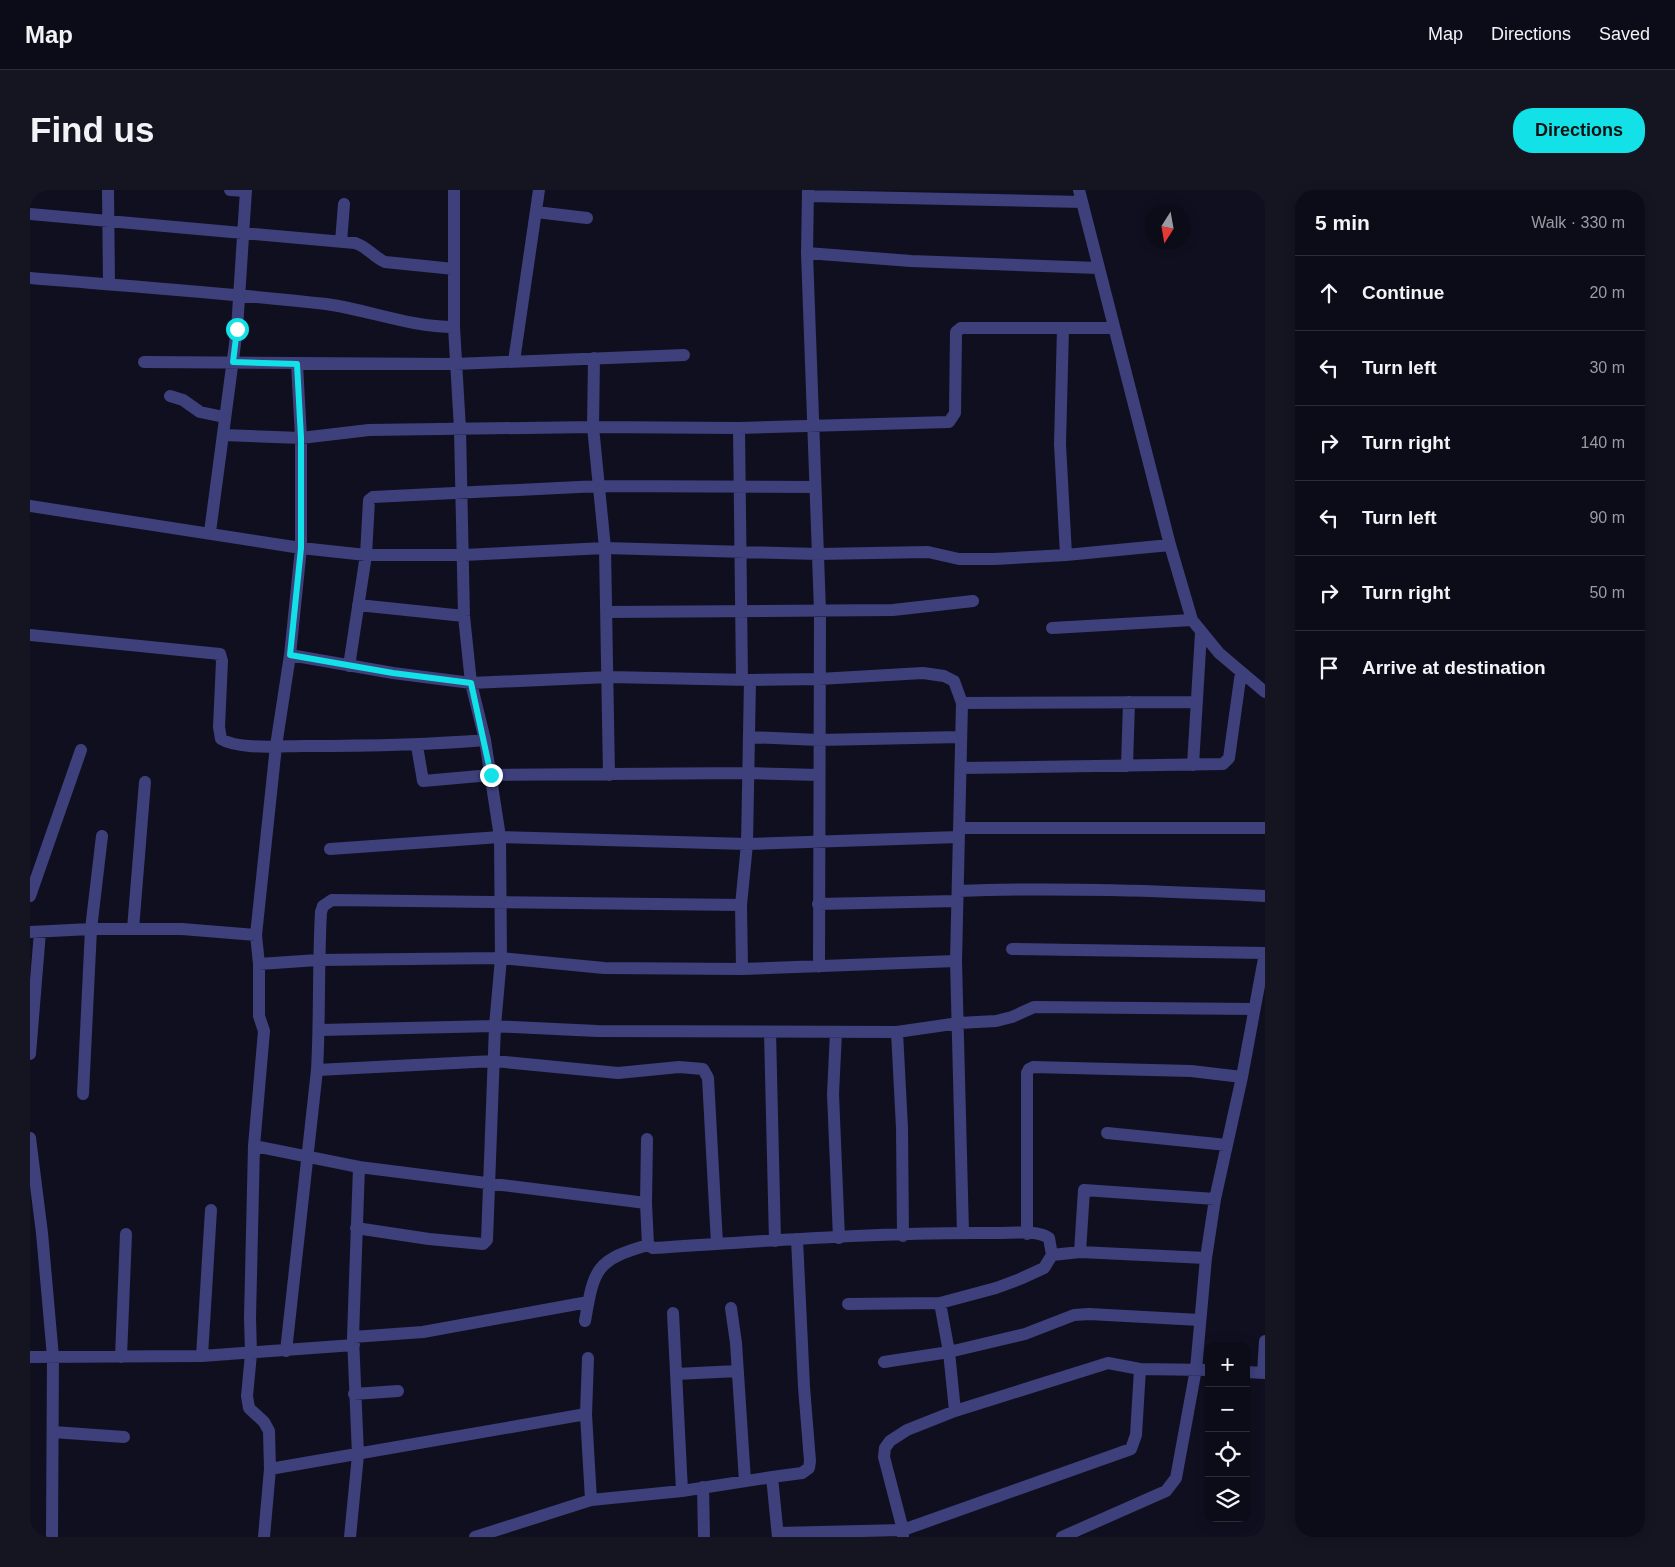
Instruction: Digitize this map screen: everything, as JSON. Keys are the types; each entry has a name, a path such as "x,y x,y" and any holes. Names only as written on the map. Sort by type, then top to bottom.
{"street":[{"path":"108,190 109,284"},
{"path":"210,532 224,417 233,362 244,232 246,190 230,190"},
{"path":"356,1228 429,1239 483,1244 487,1240 495,1026 501,958 500,837 485,740 471,683 464,616 460,429 454,364 454,190"},
{"path":"514,361 539,190"},
{"path":"819,967 818,740 820,611 807,253 808,193 1080,196 1170,545 1192,620 1219,653 1265,692"},
{"path":"341,242 344,204"},
{"path":"536,212 587,218"},
{"path":"30,214 341,242 365,246 378,259 385,262 454,269"},
{"path":"807,253 911,261 1098,268"},
{"path":"30,278 240,295 329,305 432,327 454,327"},
{"path":"223,435 301,438 369,430 812,427 949,422 955,413 956,332 961,328 1114,328"},
{"path":"1062,328 1060,444 1066,555"},
{"path":"144,362 454,364 684,355"},
{"path":"594,358 593,427 605,548 609,677 609,775"},
{"path":"264,1537 270,1469 269,1431 264,1422 249,1408 247,1396 251,1354 250,1318 254,1146 264,1031 259,1016 259,964 256,934 276,746 290,655 301,548 301,438 297,364"},
{"path":"170,396 183,400 200,412 224,417"},
{"path":"739,428 742,611 749,736 747,844 741,905 742,969"},
{"path":"348,666 366,555 369,500 373,497 599,486 814,487"},
{"path":"30,506 210,532 301,548 366,555 464,555 605,548 818,554 928,552 959,559 994,559 1066,555 1170,545"},
{"path":"607,612 893,610 973,601"},
{"path":"358,605 464,616"},
{"path":"1052,628 1192,620"},
{"path":"1193,765 1201,633"},
{"path":"30,635 220,654 222,661 219,727 221,739 228,744 417,746 485,740"},
{"path":"290,655 348,666 471,683 609,677 746,680 923,673 944,676 954,681 962,703 956,961 963,1233"},
{"path":"961,768 1193,765 1227,762 1242,672"},
{"path":"1127,766 1130,702"},
{"path":"962,703 1197,702"},
{"path":"749,736 818,740 961,737"},
{"path":"417,746 423,781 491,775 748,773 819,775"},
{"path":"30,896 80,750"},
{"path":"133,929 145,782"},
{"path":"330,849 500,837 747,844 959,833 1265,828"},
{"path":"83,1094 92,929 102,836"},
{"path":"818,904 958,896 1012,889 1147,890 1265,896"},
{"path":"286,1351 306,1156 317,1070 320,1030 318,960 320,912 323,906 332,900 741,905"},
{"path":"30,1054 35,932 92,929 182,929 256,934"},
{"path":"1012,949 1265,953 1253,1009 1242,1077 1215,1199 1206,1258 1196,1369 1176,1478 1166,1491 1089,1532 1062,1537"},
{"path":"259,964 318,960 501,958 604,968 742,969 956,961"},
{"path":"320,1030 495,1026 597,1031 897,1032 1012,1018 1034,1007 1253,1009"},
{"path":"770,1032 775,1240"},
{"path":"836,1032 833,1094 839,1238"},
{"path":"897,1032 902,1128 903,1236"},
{"path":"317,1070 494,1061 618,1073 679,1067 703,1069 708,1078 716,1244"},
{"path":"1027,1234 1027,1073 1029,1069 1033,1067 1191,1071 1242,1077"},
{"path":"1107,1133 1226,1145"},
{"path":"30,1138 42,1233 53,1357 52,1537"},
{"path":"647,1140 646,1203 648,1245"},
{"path":"254,1146 359,1167 646,1203"},
{"path":"350,1537 358,1454 353,1341 359,1167"},
{"path":"1080,1252 1084,1190 1215,1199"},
{"path":"202,1356 211,1210"},
{"path":"585,1321 588,1302 597,1273 602,1265 618,1254 648,1245 653,1248 775,1240 963,1233 1043,1234 1049,1238 1052,1255 1044,1268 996,1288 940,1303 848,1304"},
{"path":"121,1356 126,1234"},
{"path":"474,1537 591,1500 682,1491 745,1480 802,1473 809,1468 798,1239"},
{"path":"1052,1255 1080,1252 1206,1258"},
{"path":"30,1357 202,1356 286,1351 422,1332 588,1302"},
{"path":"940,1303 949,1352 955,1411"},
{"path":"731,1308 738,1371 745,1480"},
{"path":"673,1313 682,1491"},
{"path":"884,1362 949,1352 1025,1334 1074,1315 1088,1314 1200,1320"},
{"path":"1250,1372 1264,1373 1265,1341"},
{"path":"588,1358 586,1414 591,1500"},
{"path":"903,1533 884,1457 885,1448 890,1441 907,1430 955,1411 1108,1363 1140,1369 1205,1370"},
{"path":"772,1476 778,1535 903,1533 1131,1449 1136,1435 1140,1369"},
{"path":"676,1374 738,1371"},
{"path":"354,1394 398,1391"},
{"path":"270,1469 586,1414"},
{"path":"53,1432 124,1436"},
{"path":"703,1487 704,1537"}],"route":[{"path":"237,329 233,362 297,364 301,438 301,548 290,655 393,673 471,683 485,740 491,775"}]}
